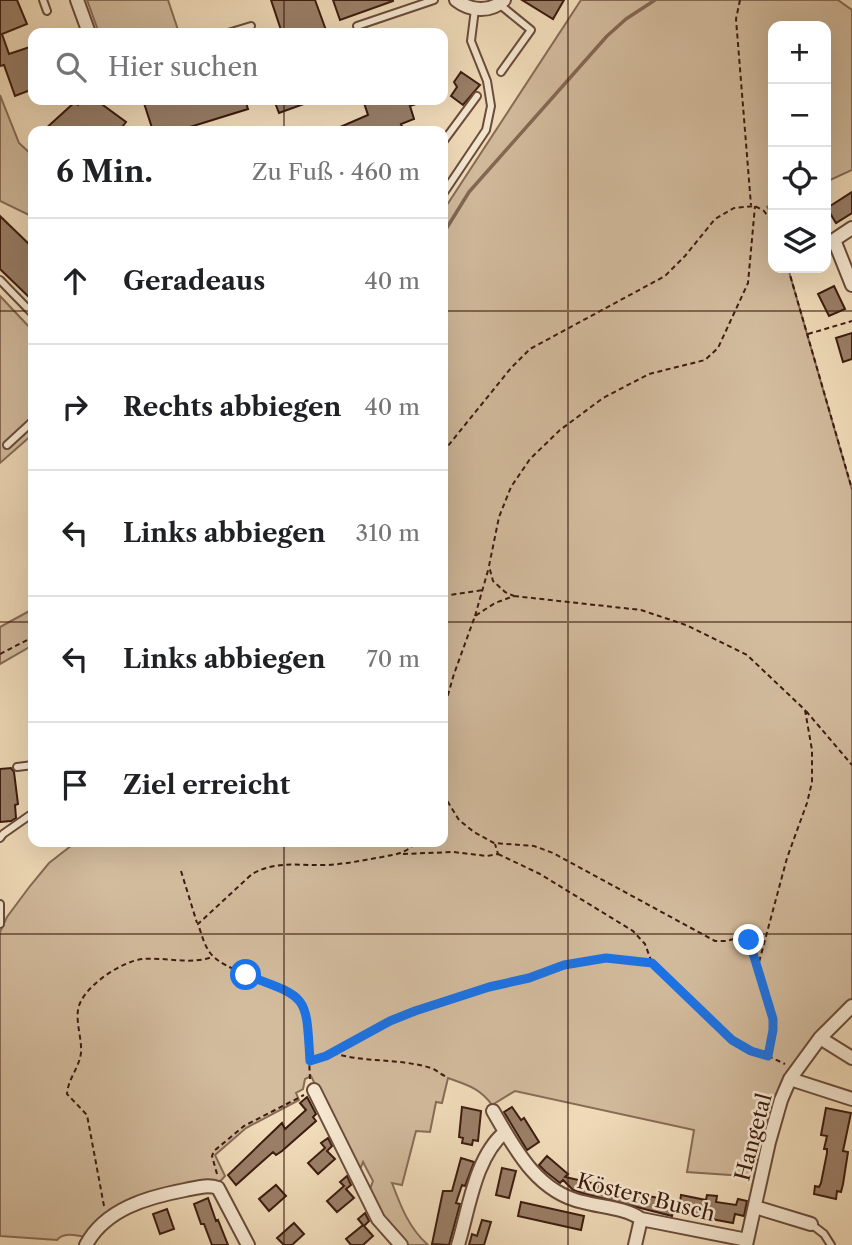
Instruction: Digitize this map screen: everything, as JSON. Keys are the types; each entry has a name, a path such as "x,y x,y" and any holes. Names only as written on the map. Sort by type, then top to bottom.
{"street":[{"path":"77,0 87,28"},
{"path":"456,0 475,9 487,9 502,2"},
{"path":"852,228 834,240 849,266 852,285"},
{"name":"Hangetal","path":"747,1242 769,1142 793,1074 820,1038 852,1006"},
{"path":"820,1038 852,1058"},
{"name":"Hangetal","path":"793,1074 852,1100"},
{"path":"314,1090 378,1219 398,1244"},
{"name":"Kösters Busch","path":"493,1111 530,1170 552,1190 572,1200 630,1213 641,1219 747,1242"},
{"path":"458,1245 482,1161 492,1144 505,1132"},
{"path":"86,1245 90,1236 131,1204 206,1186 218,1188 248,1245"},
{"name":"Hangetal","path":"755,1207 811,1224"},
{"path":"635,1245 641,1219"}],"lane":[{"path":"43,0 47,11"},
{"path":"356,26 434,0"},
{"path":"501,72 531,30 502,2"},
{"path":"448,187 486,130 491,106 487,81 471,41 475,9"},
{"path":"244,28 251,26"},
{"path":"448,135 477,96"},
{"path":"0,280 28,309"},
{"path":"7,444 28,425"},
{"path":"17,767 28,766"},
{"path":"0,838 28,816"},
{"path":"0,904 0,924"},
{"path":"811,1224 824,1234 831,1245"}],"path":[{"path":"740,0 736,19 751,206"},
{"path":"448,695 483,590 499,516 511,487 530,459 603,398 649,374 705,360 718,348 747,283 755,206"},
{"path":"448,446 511,368 530,349 665,276 715,219 734,208 755,206 768,216"},
{"path":"790,273 852,489"},
{"path":"807,334 852,321"},
{"path":"489,566 493,581 514,596 642,610 686,625 747,655 805,710 852,765"},
{"path":"448,595 483,590"},
{"path":"475,616 495,603 514,596"},
{"path":"0,654 28,640"},
{"path":"758,967 775,896 812,782 812,750 805,710"},
{"path":"448,802 459,820 494,843 534,846 553,853 715,940 726,941 746,936 758,967 773,1024 768,1056"},
{"path":"494,843 498,854"},
{"path":"402,854 410,847"},
{"path":"198,924 252,874 261,869 293,863 349,863 402,854 498,854 540,874 621,922 640,937 652,963 732,1040 751,1051 768,1056 793,1074"},
{"path":"181,871 198,924 213,957 300,999 307,1017 310,1078 314,1090 244,1126 214,1151 212,1156 218,1188"},
{"path":"109,1220 87,1115 67,1094 70,1079 80,1057 77,1020 81,999 121,964 130,961 172,958 192,962 213,957"},
{"path":"310,1061 332,1053 404,1015 564,965 606,958 652,963"},
{"path":"332,1053 348,1058 402,1062 435,1069 445,1076"}],"shaded area":[{"path":"87,0 168,0 177,28 97,28"},
{"path":"581,0 838,0 852,10 852,170 831,180 831,21 768,21 767,207 768,273 789,273 852,490 852,1004 794,1067 759,1177 687,1172 694,1130 515,1091 492,1105 478,1091 448,1078 442,1103 436,1102 430,1132 416,1131 402,1185 392,1183 402,1209 428,1245 407,1245 393,1233 369,1192 373,1181 363,1162 359,1172 311,1076 305,1079 303,1089 296,1093 299,1100 246,1128 215,1155 225,1176 216,1186 160,1194 85,1237 66,1235 57,1240 0,1236 0,932 7,917 49,863 70,847 448,847 448,203"},
{"path":"0,95 19,143 28,151 28,215 0,201"},
{"path":"0,296 28,326 28,438 0,463"},
{"path":"28,612 28,648 0,664 0,627"}],"building":[{"path":"0,0 17,0 27,24 2,34 9,54 28,48 28,91 15,96 4,65 0,66"},
{"path":"271,0 315,0 325,28 280,28"},
{"path":"333,0 393,0 393,1 340,20"},
{"path":"522,0 564,0 553,19"},
{"path":"461,72 480,85 463,105 451,96 457,87 454,82"},
{"path":"72,105 103,105 126,122 123,126 49,126"},
{"path":"145,105 247,105 248,109 193,126 151,126"},
{"path":"276,105 301,105 279,113"},
{"path":"365,105 413,105 410,106 414,119 401,124 402,126 343,126 368,115"},
{"path":"852,192 852,213 836,223 831,215 831,205"},
{"path":"0,216 28,243 28,296 0,269"},
{"path":"834,286 845,309 829,316 818,294"},
{"path":"852,333 852,359 843,362 836,338"},
{"path":"11,768 14,772 18,804 15,805 16,818 0,822 0,769"},
{"path":"307,1097 316,1114 313,1117 316,1121 282,1151 276,1155 273,1152 236,1185 228,1175 282,1123 285,1129 306,1110 300,1103"},
{"path":"462,1107 481,1111 478,1141 473,1140 472,1145 462,1143 463,1138 459,1137"},
{"path":"512,1107 521,1120 524,1118 539,1142 527,1150 504,1112"},
{"path":"826,1108 851,1113 843,1151 848,1152 843,1184 841,1192 837,1191 836,1199 814,1194 815,1186 819,1187 821,1183 827,1153 827,1149 824,1149 827,1136 821,1135"},
{"path":"328,1138 332,1146 327,1151 335,1159 318,1174 308,1163 325,1148 321,1143"},
{"path":"547,1156 568,1174 565,1177 680,1203 681,1195 706,1200 707,1195 717,1196 716,1202 736,1205 738,1199 747,1201 744,1216 735,1214 733,1223 673,1212 672,1216 585,1194 573,1190 563,1180 560,1183 539,1165"},
{"path":"461,1158 474,1162 456,1203 460,1204 449,1245 432,1244 443,1191 452,1191"},
{"path":"502,1168 516,1171 509,1198 496,1195"},
{"path":"347,1176 351,1185 346,1189 354,1198 337,1212 327,1201 344,1186 340,1182"},
{"path":"276,1185 286,1196 269,1211 259,1199"},
{"path":"208,1198 228,1245 212,1245 204,1224 201,1224 194,1204"},
{"path":"521,1202 584,1216 581,1230 518,1216"},
{"path":"167,1209 174,1229 160,1234 153,1214"},
{"path":"365,1213 369,1221 364,1226 373,1236 363,1245 351,1245 346,1239 363,1225 358,1219"},
{"path":"482,1220 491,1222 484,1245 469,1245 472,1234 477,1236"},
{"path":"294,1223 304,1234 292,1245 284,1245 277,1238"}],"waterway":[{"path":"448,226 469,192 607,36 626,19 655,0"}],"route":[{"path":"246,975 274,985 300,999 307,1017 310,1061 326,1056 390,1021 415,1011 489,987 546,973 564,965 606,958 652,963 732,1040 751,1051 768,1056 773,1019 749,940"}]}
